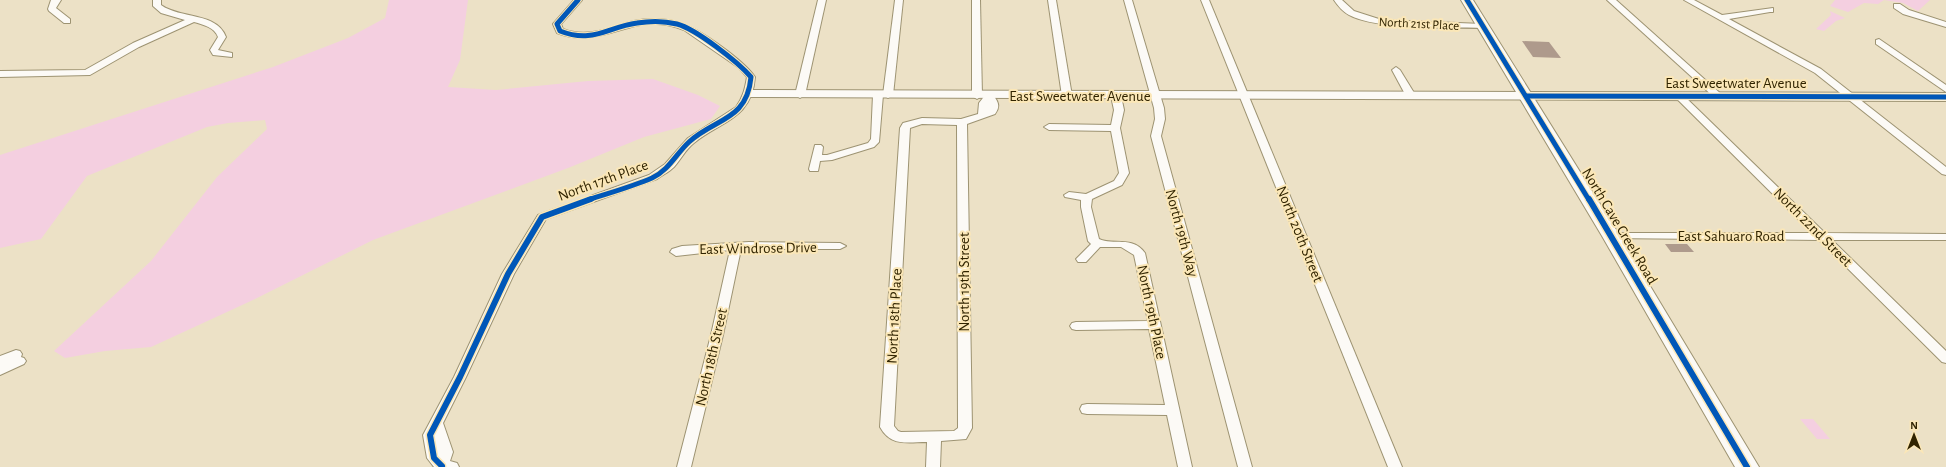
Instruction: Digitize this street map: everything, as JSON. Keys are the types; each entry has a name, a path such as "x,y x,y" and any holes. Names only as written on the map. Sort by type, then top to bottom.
{"main road":[{"name":"North Cave Creek Road","path":"1467,0 1611,236 1747,467"}],"street":[{"path":"58,0 52,9 67,21"},
{"path":"157,0 157,6 165,12 192,20 209,22 216,26 220,30 222,36 214,50 216,53 229,55"},
{"path":"578,0 557,24 560,30 570,35 585,36 602,34 636,23 660,22 676,24 687,28 742,66 751,77 750,94"},
{"path":"800,95 822,0"},
{"path":"816,158 828,158 871,145 876,140 899,0"},
{"path":"962,122 992,112 994,109 994,103 983,96 976,0"},
{"path":"1052,0 1067,96"},
{"name":"North 19th Way","path":"1128,0 1160,118 1156,136 1245,467"},
{"name":"North 20th Street","path":"1205,0 1394,467"},
{"name":"North 21st Place","path":"1338,0 1348,12 1376,21 1483,26"},
{"path":"1611,0 1718,96"},
{"path":"1688,0 1802,61 1851,97 1946,172"},
{"path":"1897,6 1906,12 1946,25"},
{"path":"1721,18 1770,10"},
{"path":"0,74 87,73 136,45 192,20"},
{"path":"1879,42 1946,89"},
{"path":"1396,70 1411,96"},
{"name":"East Sweetwater Avenue","path":"750,94 983,96 1946,97"},
{"name":"North 17th Place","path":"442,466 434,458 431,448 430,435 508,274 542,217 653,177 668,167 689,142 700,133 735,113 746,102 750,94"},
{"path":"1069,194 1087,197 1118,183 1124,173 1115,128 1119,110 1116,96"},
{"name":"North 22nd Street","path":"1680,96 1946,359"},
{"name":"North 18th Place","path":"934,438 901,437 893,435 887,427 906,125 922,121 962,122"},
{"name":"North 19th Street","path":"934,438 961,434 965,428 962,122"},
{"path":"1049,127 1115,128"},
{"path":"814,169 818,146"},
{"path":"1082,259 1097,244 1094,241 1086,207 1087,197"},
{"name":"East Sahuaro Road","path":"1611,236 1946,237"},
{"name":"North 19th Place","path":"1097,244 1120,244 1131,246 1139,253 1185,467"},
{"name":"East Windrose Drive","path":"676,252 682,250 736,248 749,245 840,246"},
{"name":"North 18th Street","path":"684,467 717,335 736,248"},
{"path":"1076,326 1155,325"},
{"path":"0,361 18,357 0,370"},
{"path":"1087,409 1173,410"},
{"path":"933,467 934,438"},
{"path":"442,466 452,467"}],"shaded area":[{"path":"389,0 468,0 460,60 448,87 496,90 588,81 653,79 698,95 720,106 711,119 644,137 568,168 373,240 253,300 151,347 105,351 65,358 54,351 151,261 217,177 267,129 265,120 228,123 207,127 87,176 41,239 0,248 0,155 273,67 348,38 385,18"},
{"path":"1835,0 1884,0 1878,4 1864,3 1848,12 1830,6"},
{"path":"1884,0 1930,0 1918,11 1903,3"},
{"path":"1830,11 1845,18 1836,21 1824,31 1816,29 1831,15"},
{"path":"1800,419 1813,419 1830,439 1817,439"}],"building":[{"path":"1522,41 1549,42 1561,58 1533,57"},
{"path":"1665,244 1687,244 1694,252 1671,252"}],"cycle path":[{"path":"442,466 434,458 431,448 430,435 460,377 508,274 542,217 653,177 669,166 691,140 731,116 739,109 746,100 750,90 751,77 742,66 687,28 676,24 660,22 636,23 602,34 585,36 570,35 560,31 557,24 578,0"},
{"path":"1467,0 1611,236 1747,467"},
{"path":"1526,96 1946,97"}]}
